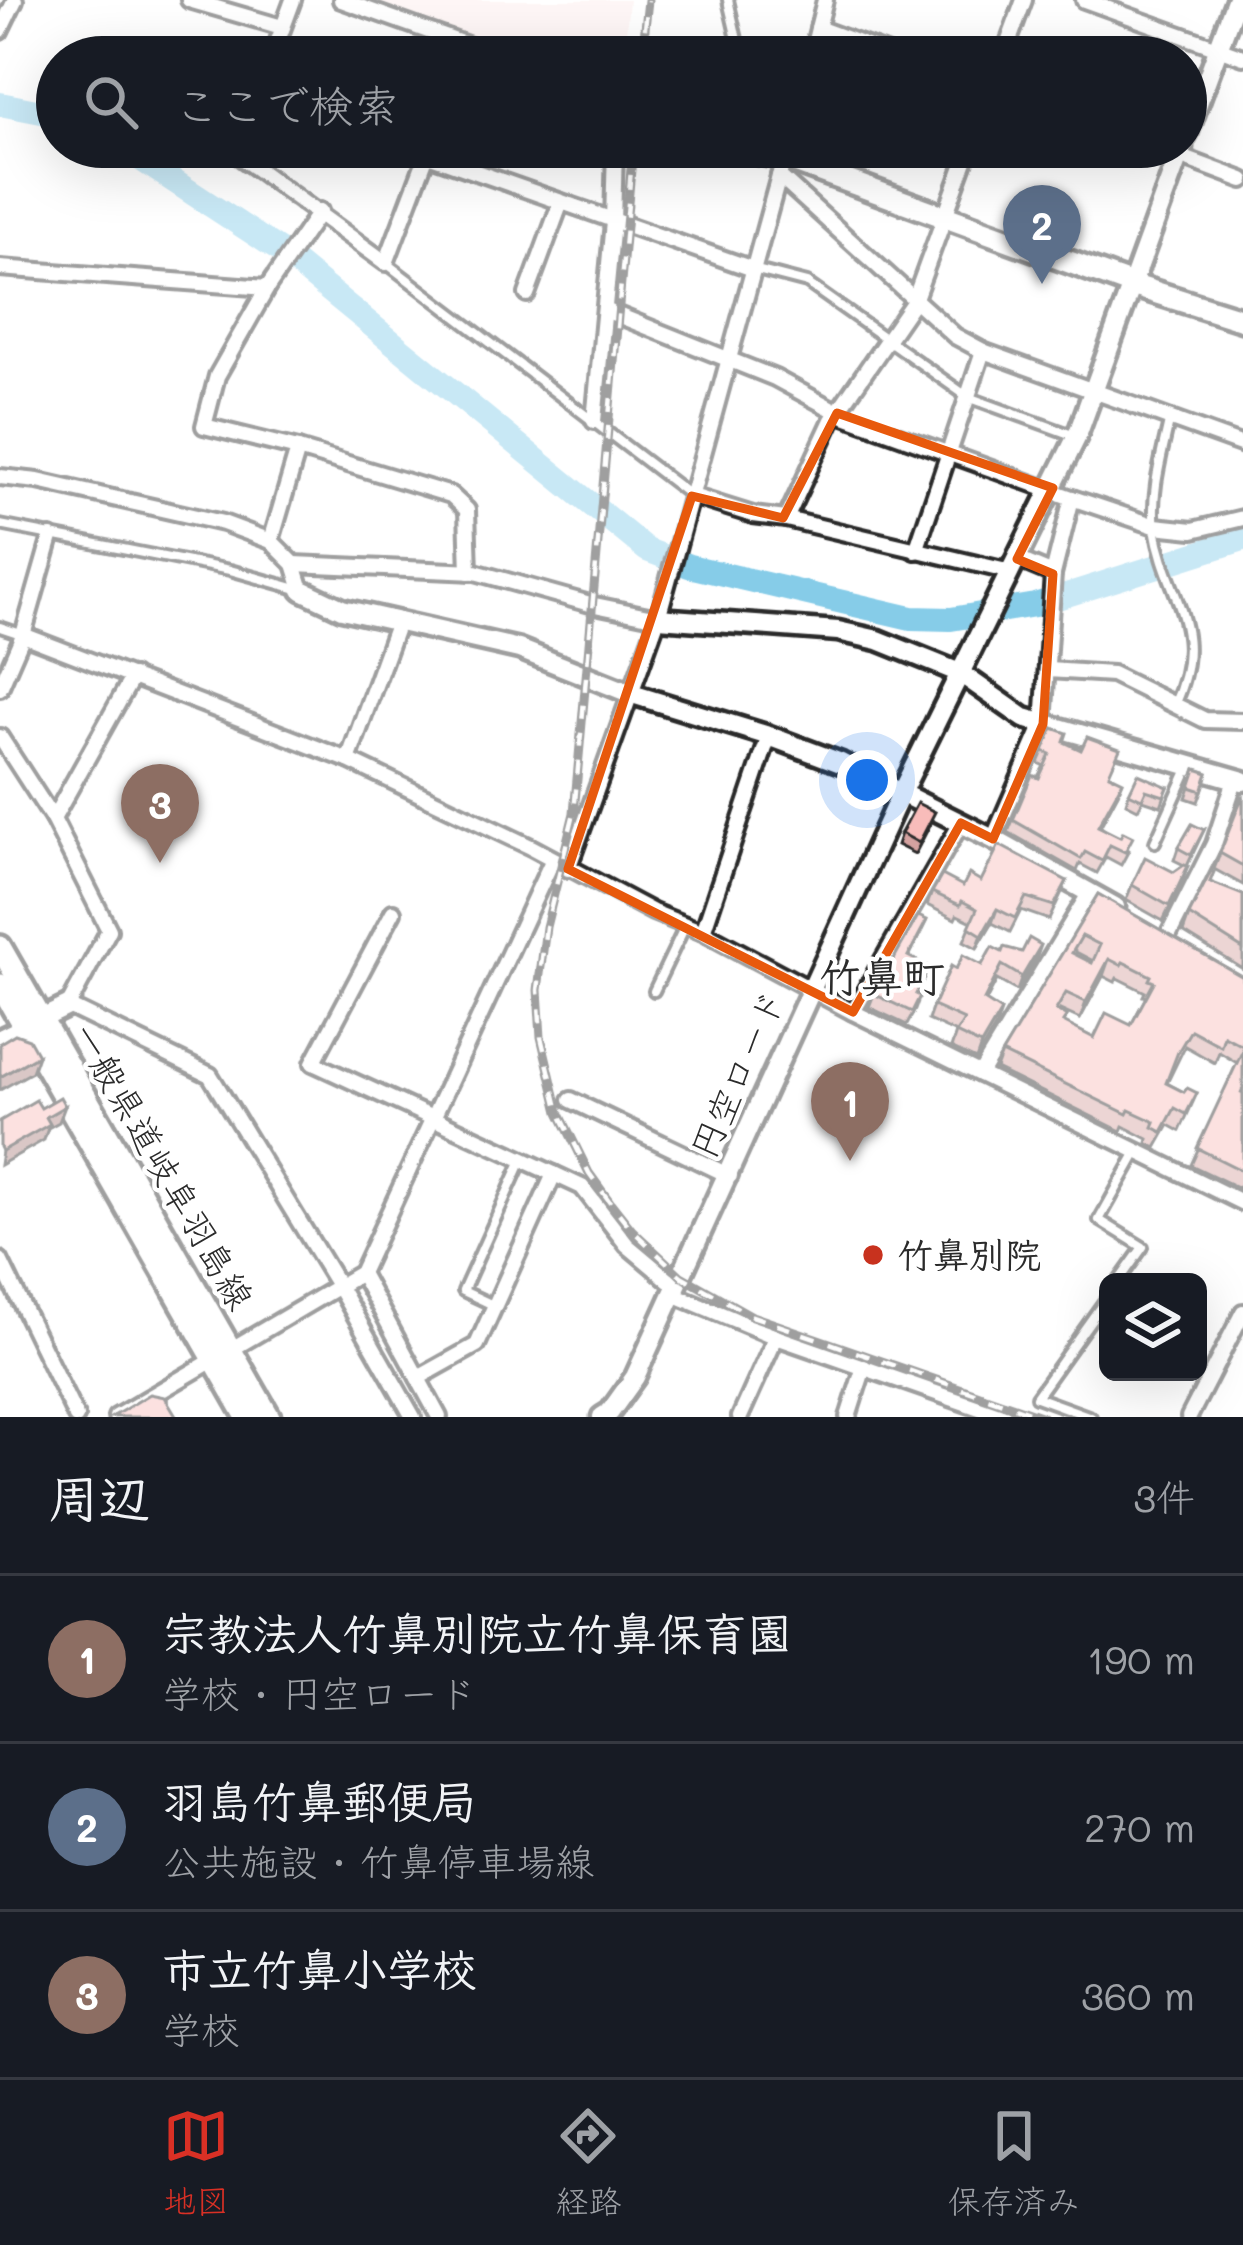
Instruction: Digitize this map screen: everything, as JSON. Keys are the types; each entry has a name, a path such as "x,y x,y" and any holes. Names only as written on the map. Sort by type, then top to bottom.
{"main road":[{"path":"810,168 1135,286 1243,320"},
{"name":"一般県道岐阜羽島線","path":"0,947 31,1021 223,1356 269,1417"},
{"name":"一般県道岐阜羽島線","path":"0,986 31,1021"},
{"name":"一般県道岐阜羽島線","path":"223,1356 247,1417"}],"street":[{"path":"0,31 15,0"},
{"path":"190,0 282,27"},
{"path":"279,36 293,0"},
{"path":"341,0 427,36"},
{"path":"816,36 825,0"},
{"path":"1011,36 1024,0"},
{"path":"1084,0 1186,36"},
{"path":"1207,76 1236,0"},
{"path":"818,28 840,36"},
{"path":"1207,43 1243,57"},
{"path":"1207,163 1243,180"},
{"path":"256,168 386,263 422,168"},
{"path":"473,168 753,269"},
{"path":"594,421 614,168"},
{"path":"568,868 658,618 753,269 773,168"},
{"path":"787,168 914,301 955,336 983,351 1243,445"},
{"path":"787,519 837,413 914,301 962,168"},
{"name":"円空ロード","path":"602,1417 635,1377 901,793 1077,436 1174,168"},
{"path":"527,294 561,202"},
{"path":"320,212 267,288 217,376 204,426 451,495 466,511 469,572"},
{"path":"0,268 267,288"},
{"path":"605,310 775,378 837,413 1155,526 1192,530 1243,518"},
{"path":"916,550 983,351"},
{"path":"272,542 298,449"},
{"path":"0,477 38,481 223,523 272,542 294,564 302,590 342,609 503,644 632,694 842,763 993,839 1128,915"},
{"path":"692,496 916,550 1014,565 1053,581"},
{"path":"993,839 1042,724 1053,581 1072,498"},
{"path":"0,688 51,537"},
{"path":"294,564 469,572 658,618 838,631 878,640 960,673 1010,711 1042,724 1239,780 1214,844 1167,938"},
{"path":"348,760 398,622"},
{"path":"22,634 348,760 1243,1203"},
{"path":"1048,670 1112,674 1205,720 1243,721"},
{"path":"53,819 133,676"},
{"path":"703,932 769,736"},
{"path":"0,737 53,819 110,930 68,1006 0,1039"},
{"path":"854,1012 961,823"},
{"path":"116,1417 361,1273 552,861"},
{"path":"980,1074 1090,892"},
{"path":"394,912 313,1063 582,1186 627,1245 675,1290 776,1337 1005,1417"},
{"path":"1148,926 1186,949"},
{"path":"68,1006 210,1075 413,1417"},
{"path":"571,1100 730,1176"},
{"path":"418,1378 477,1345 554,1174"},
{"path":"0,1260 76,1417"},
{"path":"361,1273 440,1417"},
{"path":"1190,1417 1243,1312"},
{"path":"740,1417 776,1337"},
{"path":"848,1417 864,1367"}],"lane":[{"path":"728,0 736,36"},
{"path":"386,263 692,496"},
{"path":"753,269 807,284 968,397 1077,436"},
{"path":"1170,417 1155,526 1190,634 1183,685 1173,707"},
{"path":"0,525 230,570 302,590"},
{"path":"0,627 22,634"},
{"path":"1155,842 1189,768"},
{"path":"654,991 686,924"},
{"path":"1124,1273 1143,1246 1100,1220 1137,1151"},
{"path":"495,1306 463,1291 522,1160"},
{"path":"1090,1417 1036,1397 1099,1309"}],"highlighted area":[{"path":"837,413 1053,488 1017,559 1053,574 1043,724 993,839 961,823 853,1012 568,869 692,496 783,518"}],"shaded area":[{"path":"355,0 629,0 626,36 457,36"}],"building":[{"path":"1053,728 1067,733 1064,742 1081,750 1087,737 1120,749 1109,774 1123,781 1098,826 1120,837 1123,832 1133,837 1125,852 1110,845 1102,861 1085,852 1081,859 1013,820 1032,775 1039,778 1050,754 1043,751"},
{"path":"1196,769 1208,773 1202,791 1190,787"},
{"path":"1138,774 1168,787 1164,796 1146,790 1142,799 1129,793"},
{"path":"1243,795 1243,866 1220,853"},
{"path":"917,803 935,812 919,843 901,833"},
{"path":"1192,824 1204,830 1191,855 1178,848"},
{"path":"999,845 1067,881 1054,906 1026,897 1015,918 997,909 982,935 969,927 977,909 932,892 942,875 963,886 969,874 981,881"},
{"path":"1145,857 1174,872 1188,866 1169,906 1132,885"},
{"path":"1211,871 1210,882 1243,895 1243,949 1189,915"},
{"path":"1098,894 1243,977 1243,1046 1224,1036 1221,1046 1191,1030 1166,1083 1197,1093 1186,1114 1175,1108 1162,1132 1153,1127 1155,1122 1129,1110 1127,1114 1002,1053","holes":["1082,936 1100,945 1092,963 1072,953","1109,959 1151,976 1154,982 1131,1025 1106,1013 1094,1038 1063,1022 1067,1016 1056,1010 1066,993 1086,1002"]},
{"path":"918,916 927,920 908,956 929,967 912,1012 874,994"},
{"path":"1029,938 1041,945 1022,977 1002,965 984,1000 1001,1011 981,1045 956,1033 964,1020 933,1006 951,966 956,969 963,955 982,965 992,947 1022,952"},
{"path":"15,1034 29,1039 38,1055 0,1077 0,1043"},
{"path":"1243,1050 1241,1093 1243,1171 1197,1148"},
{"path":"60,1097 65,1106 46,1117 50,1124 2,1151 0,1121 36,1100 41,1108"},
{"path":"150,1394 165,1397 177,1417 112,1417"}],"waterway":[{"path":"0,104 36,111"},
{"path":"154,168 282,252 647,550 689,566 911,618 951,619 1035,605 1243,539"},
{"path":"408,1395 421,1417"}],"railway":[{"path":"644,36 648,0"},
{"path":"631,168 574,813 546,927 538,990 541,1037 559,1112 589,1173 610,1202 681,1276 752,1316 1043,1417"}],"place":[{"name":"羽島竹鼻郵便局","path":"1042,284"},
{"name":"市立竹鼻小学校","path":"160,863"},
{"name":"宗教法人竹鼻別院立竹鼻保育園","path":"850,1161"},
{"name":"竹鼻別院","path":"873,1255"}],"district":[{"name":"竹鼻町","path":"882,977"}]}
